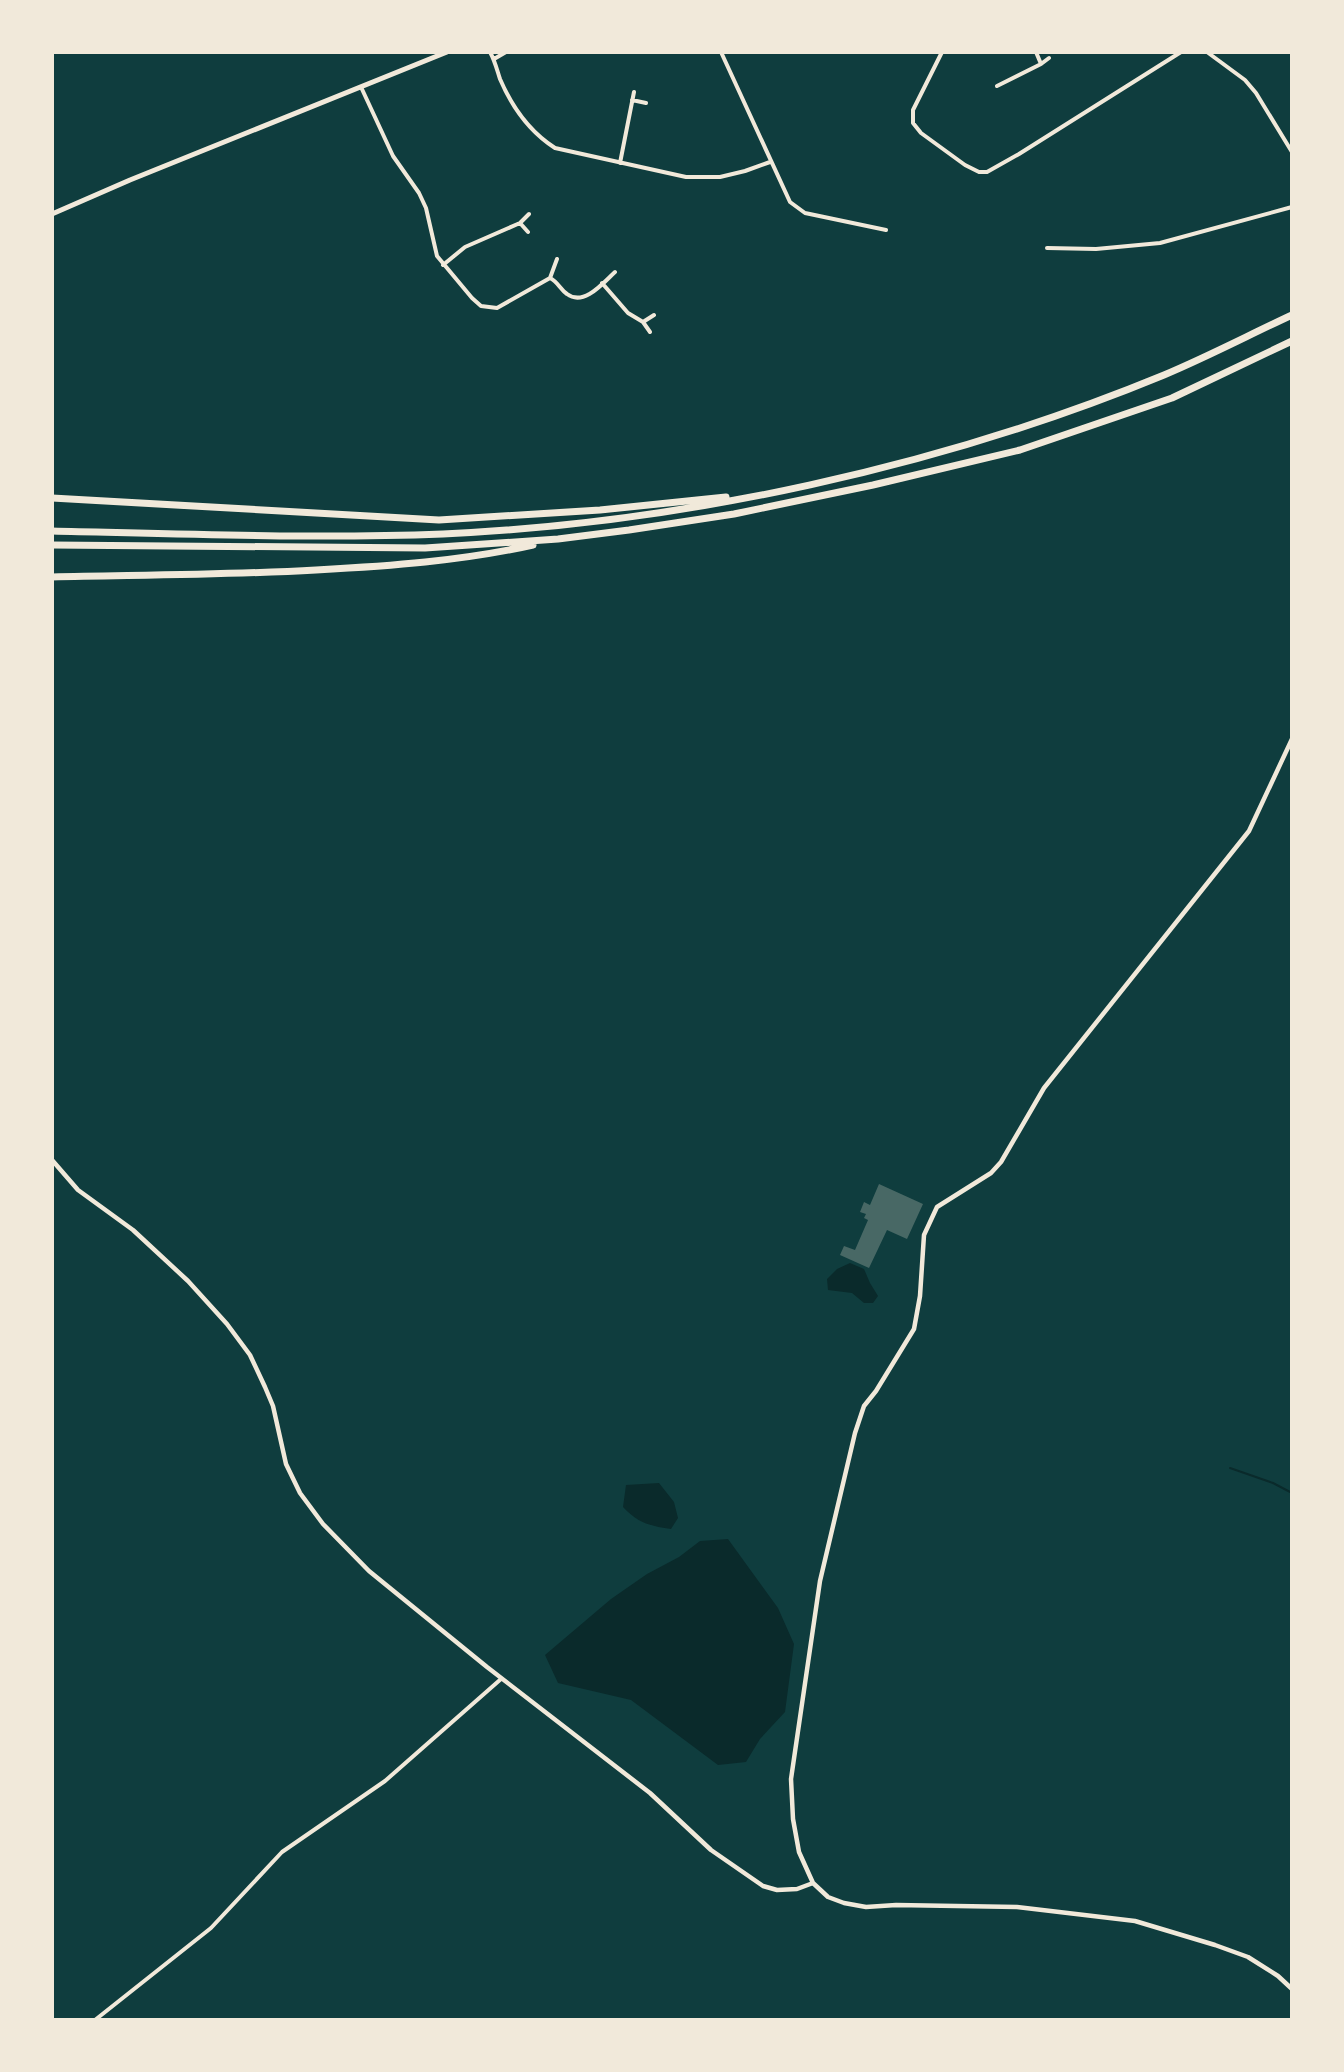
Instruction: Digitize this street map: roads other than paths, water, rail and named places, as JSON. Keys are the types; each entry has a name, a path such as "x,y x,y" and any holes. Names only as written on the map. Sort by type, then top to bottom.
{"highway":[{"path":"52,531 288,535 444,534 622,517 763,494 871,470 1012,431 1165,375 1292,315"},
{"path":"52,545 425,548 558,538 734,514 873,485 1020,450 1172,398 1292,341"},
{"path":"52,498 439,520 600,510 670,501 763,494"},
{"path":"52,577 255,573 367,567 487,555 558,538"}],"main road":[{"path":"52,214 130,180 447,52"}],"street":[{"path":"490,52 499,76 521,116 542,140 562,150 686,177 720,177 770,162"},
{"path":"494,59 506,52"},
{"path":"721,52 790,202 806,213 886,230"},
{"path":"942,52 914,110 913,123 921,133 965,165 979,172 987,172 1019,154 1180,52"},
{"path":"1036,52 1041,64"},
{"path":"1207,52 1245,80 1256,93 1292,153"},
{"path":"997,86 1049,58"},
{"path":"361,87 393,156 419,193 426,208 437,256 481,306 490,309 503,306 550,278 557,259"},
{"path":"620,163 634,92"},
{"path":"633,100 646,103"},
{"path":"1047,248 1096,249 1160,243 1292,207"},
{"path":"443,265 465,247 519,223 529,214"},
{"path":"519,223 528,232"},
{"path":"550,278 567,295 577,298 586,296 615,272"},
{"path":"602,283 628,313 643,322 650,332"},
{"path":"643,322 654,315"},
{"path":"1292,739 1249,831 1044,1088 1001,1162 991,1173 937,1207 924,1235 920,1296 914,1329 876,1391 864,1406 855,1433 820,1581 791,1779 796,1841 813,1883 828,1897 866,1907 896,1905 1017,1907 1135,1921 1215,1945 1248,1958 1278,1976 1292,1989"},
{"path":"52,1160 78,1190 133,1230 188,1281 250,1355 273,1406 286,1464 292,1480 323,1524 369,1571 501,1678 650,1793 711,1850 763,1886 777,1890 797,1889 813,1883"},
{"path":"95,2019 210,1928 282,1852 385,1781 501,1678"}],"water":[{"path":"850,1263 864,1269 878,1296 873,1303 864,1303 852,1293 828,1290 827,1279 837,1269"},
{"path":"659,1483 674,1502 678,1518 671,1529 645,1523 623,1507 626,1485"},
{"path":"728,1539 778,1608 794,1644 785,1712 760,1739 746,1762 718,1765 631,1700 558,1683 545,1655 611,1599 647,1574 679,1557 700,1541"}],"waterway":[{"path":"1230,1468 1273,1483 1292,1493"}]}
